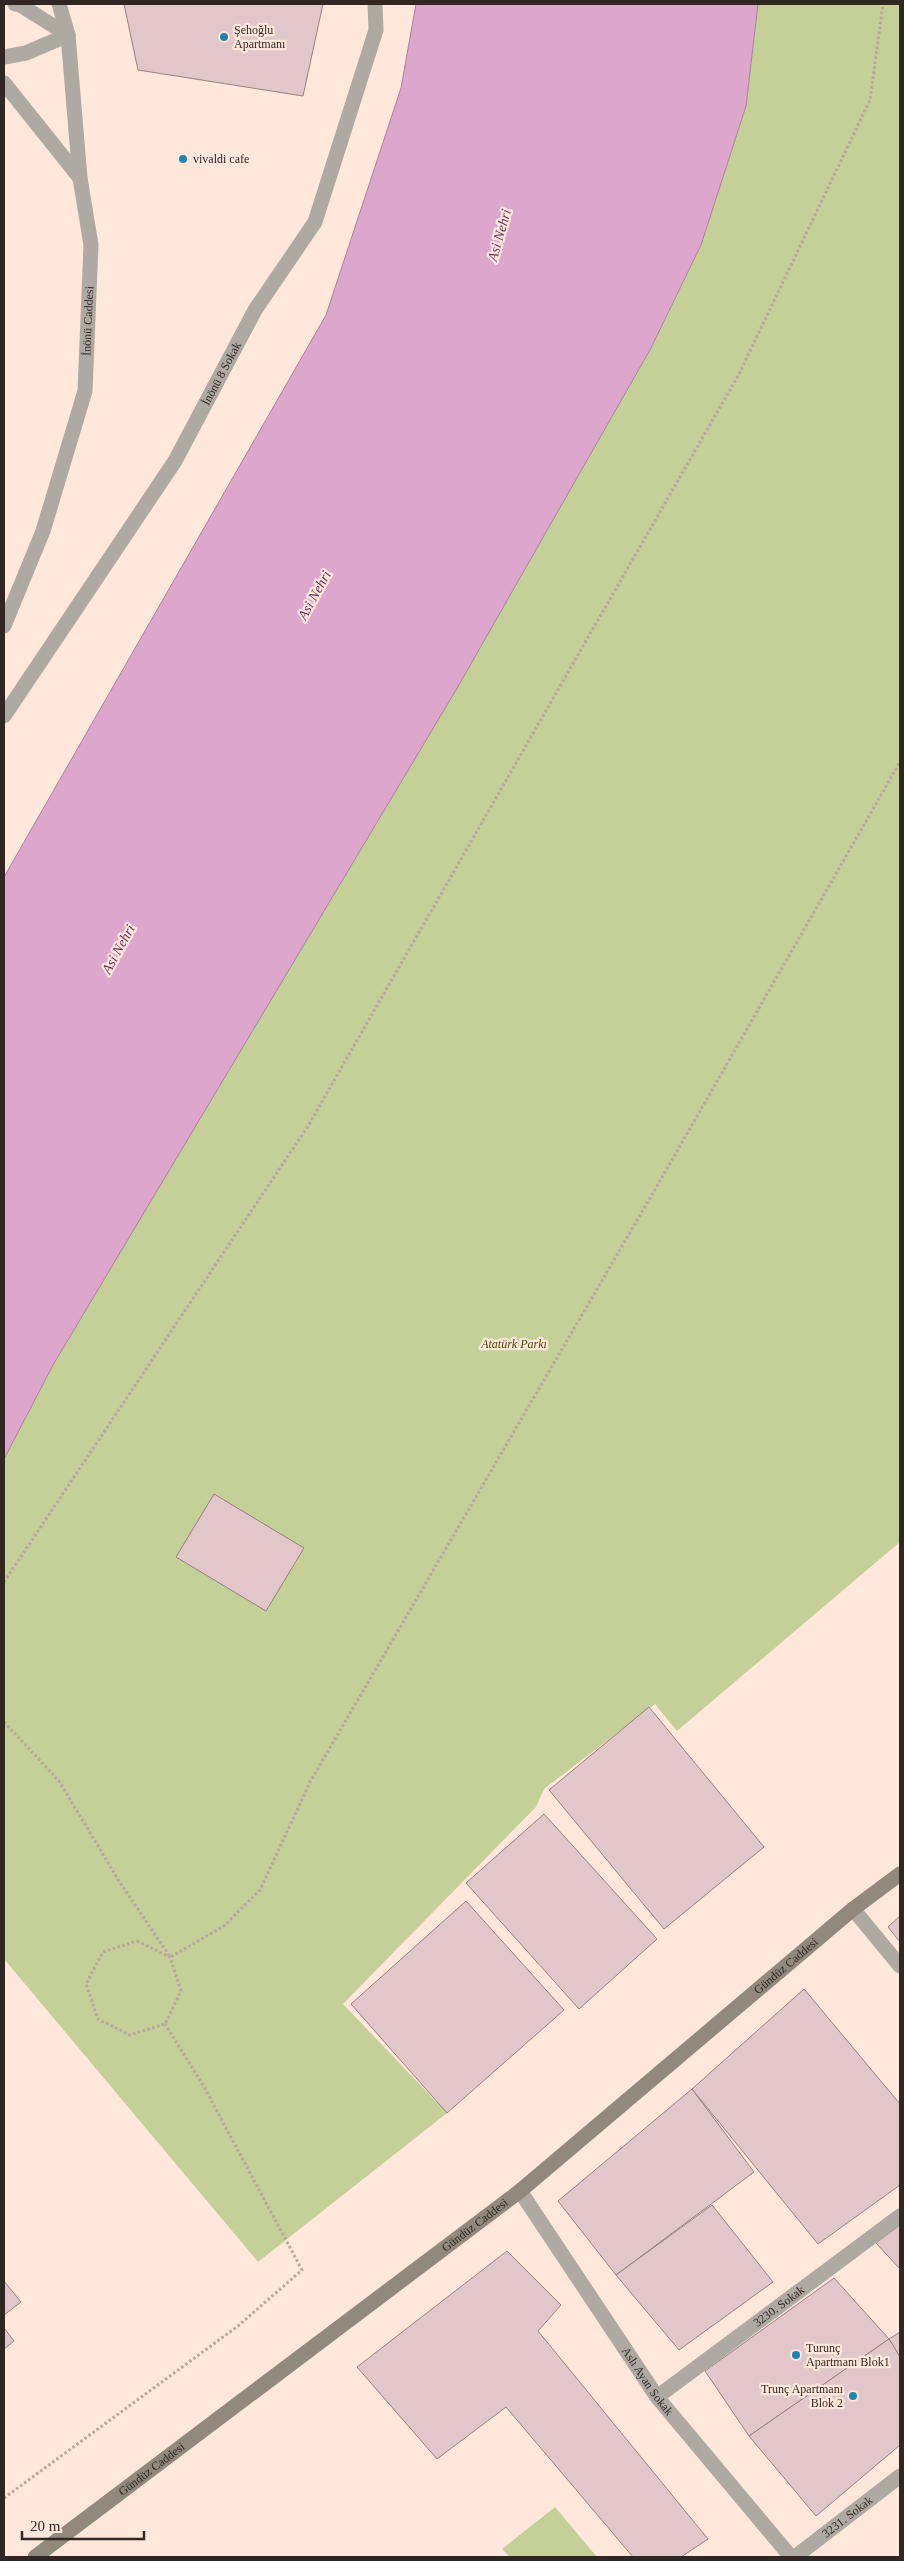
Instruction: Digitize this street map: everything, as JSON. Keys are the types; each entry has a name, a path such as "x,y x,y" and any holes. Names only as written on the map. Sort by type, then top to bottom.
{"main road":[{"name":"Gündüz Caddesi","path":"36,2557 520,2191 853,1909 900,1874"}],"street":[{"path":"15,4 20,4 68,35"},
{"name":"İnönü Caddesi","path":"4,626 43,531 85,391 90,245 80,178 68,35 59,4"},
{"name":"İnönü 8 Sokak","path":"4,716 175,461 255,310 315,222 376,30 375,4"},
{"path":"4,56 26,53 68,35"},
{"path":"4,83 80,178"},
{"path":"853,1909 900,1966"},
{"name":"Aslı Ayan Sokak","path":"520,2191 658,2396 791,2557"},
{"name":"3230. Sokak","path":"658,2396 900,2216"},
{"name":"3231. Sokak","path":"795,2557 900,2476"}],"path":[{"path":"4,1582 308,1126 738,374 870,100 884,4"},
{"path":"170,1957 224,1926 260,1890 310,1782 657,1186 900,762"},
{"path":"4,1722 59,1781 119,1881 170,1957 181,1991 165,2024 130,2035 98,2019 86,1984 103,1952 137,1941 170,1957"},
{"path":"4,2498 238,2326 302,2270 204,2085 165,2024"}],"green space":[{"name":"Atatürk Parkı","path":"758,4 900,4 900,1542 677,1731 655,1704 544,1789 536,1807 343,2004 447,2113 258,2262 4,1959 4,1459 53,1365 456,690 651,348 701,245 746,106"},
{"path":"555,2507 597,2557 510,2557 502,2549"}],"water":[{"name":"Asi Nehri","path":"416,4 758,4 746,106 701,245 651,348 456,690 53,1365 4,1459 4,877 326,315 401,88"}],"building":[{"name":"Şehoğlu Apartmanı","path":"124,4 323,4 303,96 138,70"},
{"path":"214,1494 304,1548 266,1611 176,1557"},
{"path":"649,1707 764,1847 664,1929 549,1790"},
{"path":"544,1814 657,1939 579,2009 466,1883"},
{"path":"466,1901 564,2010 447,2113 351,2004"},
{"path":"900,1916 900,1942 888,1927"},
{"path":"804,1989 900,2104 900,2185 818,2244 692,2089"},
{"path":"692,2089 754,2172 616,2275 558,2201"},
{"path":"712,2205 773,2282 679,2350 616,2275"},
{"path":"900,2225 900,2269 876,2243"},
{"path":"507,2251 561,2305 538,2331 708,2539 681,2557 633,2557 506,2407 437,2459 357,2367"},
{"name":"Turunç Apartmanı Blok1","path":"834,2278 889,2339 749,2436 705,2371"},
{"path":"4,2281 21,2302 4,2315"},
{"path":"4,2328 14,2341 4,2349"},
{"path":"900,2332 900,2357 889,2339"},
{"name":"Trunç Apartmanı Blok 2","path":"889,2339 900,2357 900,2445 816,2516 749,2436"}],"place":[{"name":"Şehoğlu Apartmanı","path":"224,37"},
{"name":"vivaldi cafe","path":"183,159"},
{"name":"Turunç Apartmanı Blok1","path":"796,2355"},
{"name":"Trunç Apartmanı Blok 2","path":"853,2396"}]}
